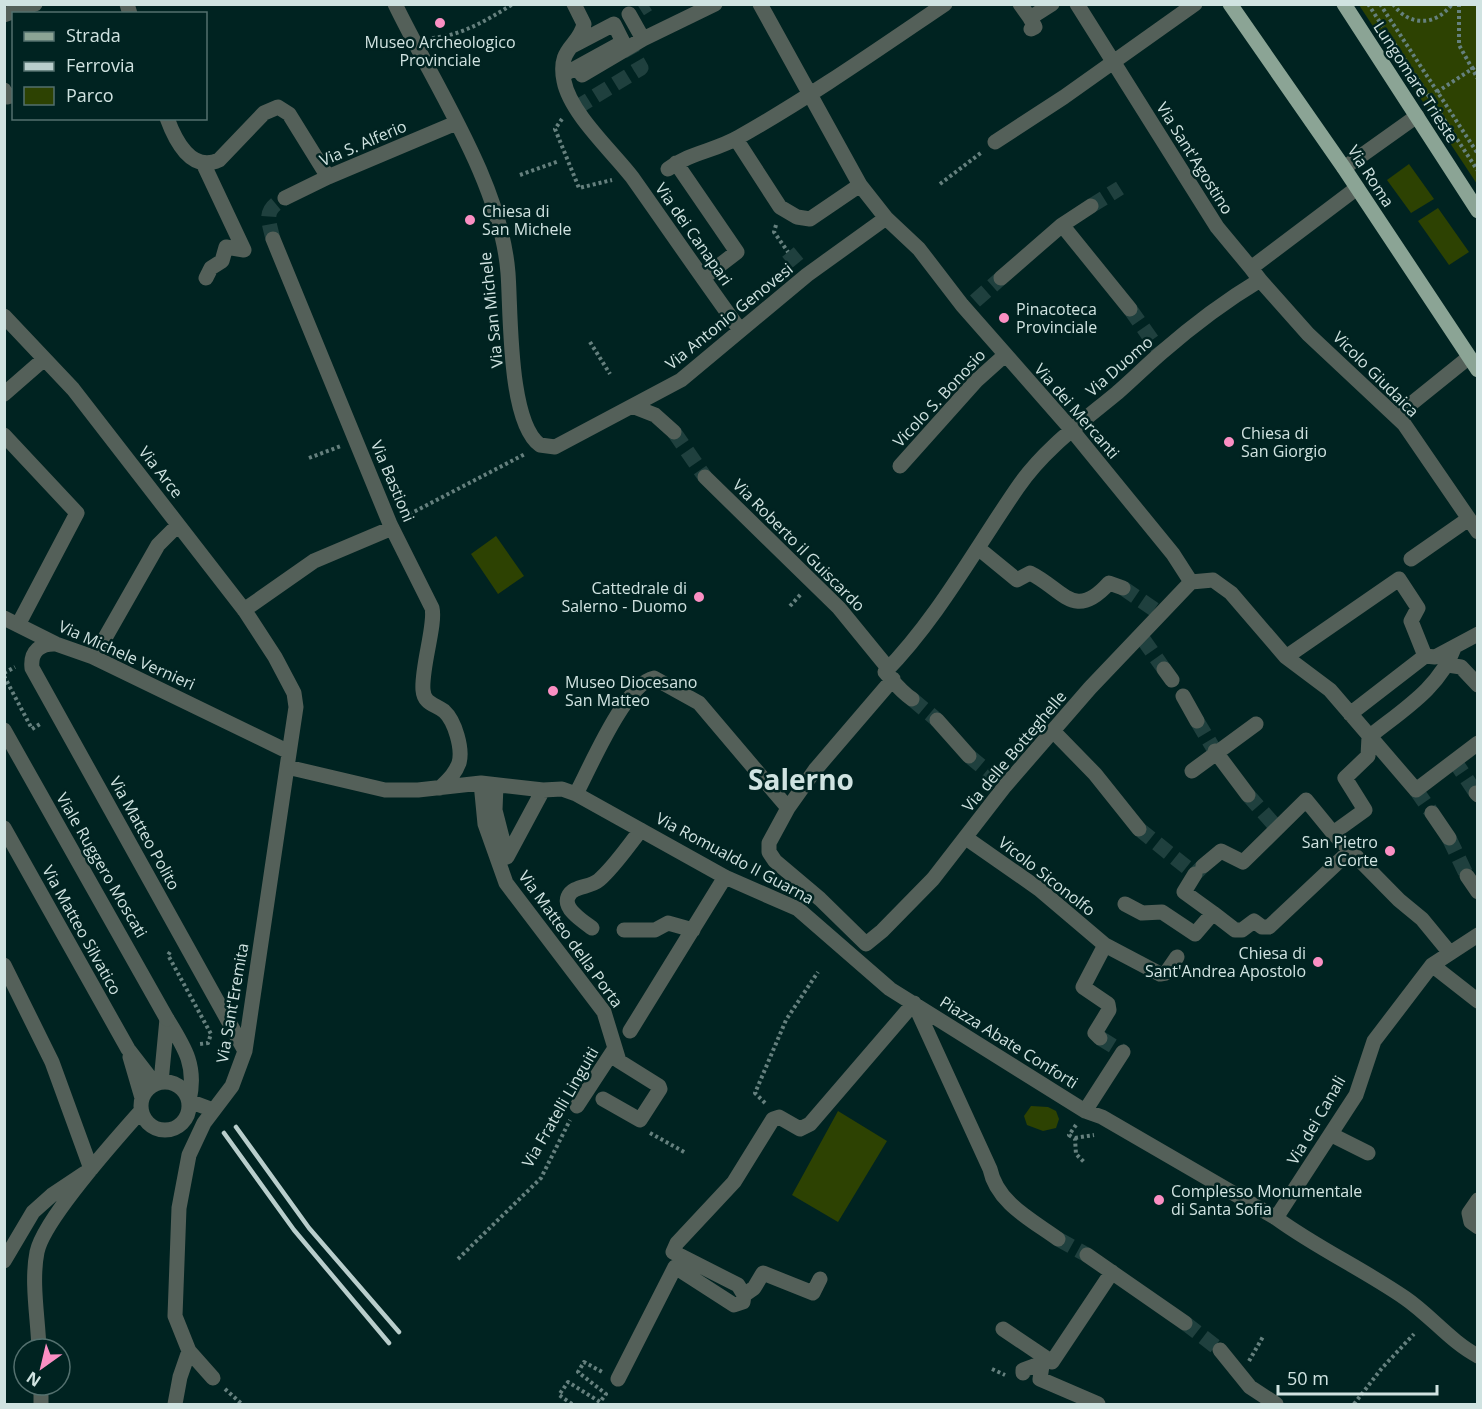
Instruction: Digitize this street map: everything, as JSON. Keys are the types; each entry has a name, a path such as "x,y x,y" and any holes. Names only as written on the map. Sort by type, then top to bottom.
{"main road":[{"name":"Via Roma","path":"1230,4 1344,168 1473,364"},
{"name":"Lungomare Trieste","path":"1344,4 1478,211"}],"street":[{"path":"12,12 35,4"},
{"name":"Via San Michele","path":"395,4 456,123 498,220 508,272 510,339 514,370 528,432 540,445 555,447"},
{"path":"582,75 643,39 715,4"},
{"name":"Via dei Mercanti","path":"760,4 860,185 886,218 919,249 1005,354 1071,429 1173,554 1191,582"},
{"path":"703,278 737,252 672,166 683,158 736,139 811,94 945,4"},
{"path":"1020,4 1030,24 1052,4"},
{"name":"Via Sant'Agostino","path":"1077,4 1217,227 1256,274"},
{"path":"995,142 1114,63 1195,4"},
{"path":"567,49 614,24 623,42 563,75 563,59 567,49 584,27 578,11"},
{"path":"632,13 643,39"},
{"name":"Via dei Canapari","path":"563,75 571,99 635,181 740,330"},
{"path":"168,120 183,151 204,163 214,162 226,155 264,113 278,107 289,114 328,177"},
{"path":"1344,168 1417,116"},
{"name":"Via S. Alferio","path":"285,198 328,177 456,123"},
{"path":"736,139 785,212 810,219 860,185"},
{"path":"204,163 244,250 226,247 222,261 211,268 206,278"},
{"name":"Via Duomo","path":"823,901 775,861 769,852 771,837 815,770 928,620 1018,486 1071,429 1118,392 1170,345 1236,294 1256,274 1357,188"},
{"path":"1001,278 1062,225 1091,206"},
{"name":"Via Antonio Genovesi","path":"555,447 681,380 807,275 886,218"},
{"path":"1062,225 1130,309"},
{"name":"Via Bastioni","path":"273,239 393,529 434,614 428,636 423,694 428,702 449,716 455,729 460,759"},
{"name":"Vicolo Giudaica","path":"1256,274 1308,334 1396,416 1467,520 1478,532"},
{"name":"Via Arce","path":"4,316 43,360 73,389 246,612 294,693 296,707 288,759"},
{"name":"Vicolo S. Bonosio","path":"900,466 976,381 1005,354"},
{"path":"4,394 43,360"},
{"path":"1396,416 1473,364"},
{"path":"632,406 656,415 674,432"},
{"path":"4,435 77,513 11,622"},
{"name":"Via Roberto il Guiscardo","path":"705,477 811,584 839,608 889,673 897,689 912,699"},
{"path":"1411,559 1467,520"},
{"path":"100,645 158,545 178,525"},
{"path":"246,612 314,561 393,529"},
{"path":"978,548 1017,580 1030,573 1058,594 1075,602 1092,599 1109,583 1123,588"},
{"path":"1286,657 1400,579 1418,608 1411,621 1425,656"},
{"path":"1191,582 1213,580 1224,586 1286,657 1330,690 1416,790 1478,742"},
{"name":"Via delle Botteghelle","path":"866,944 882,931 933,879 1005,786 1090,688 1142,638 1158,613 1191,582"},
{"name":"Via Michele Vernieri","path":"11,622 56,644 93,657 235,725 288,759 385,790 482,784 569,791"},
{"path":"1350,714 1425,656 1435,657 1478,634"},
{"name":"Via Matteo Polito","path":"56,644 47,644 36,650 32,658 32,668 245,1051"},
{"path":"1334,833 1365,810 1345,778 1368,756 1369,738 1433,685 1448,665 1454,648"},
{"path":"1448,665 1461,667 1478,685"},
{"path":"569,791 632,695 646,680 654,678 699,703 788,808"},
{"path":"1184,696 1197,721"},
{"path":"937,720 969,756"},
{"path":"1192,771 1256,724"},
{"name":"Viale Ruggero Moscati","path":"4,730 186,1049 192,1072 189,1101"},
{"path":"1054,732 1095,774 1139,829"},
{"path":"1216,753 1248,795"},
{"name":"Via Sant'Eremita","path":"213,1378 189,1351 175,1316 184,1174 199,1131 237,1077 245,1051 288,759"},
{"path":"460,759 462,771 482,784 495,810 507,857 543,790"},
{"path":"440,788 454,774 460,759"},
{"name":"Via Matteo della Porta","path":"482,784 486,830 506,883 604,1012 615,1048"},
{"name":"Via Romualdo II Guarna","path":"569,791 725,877 798,909 890,989 914,1003"},
{"path":"1352,849 1269,927 1262,927 1254,921 1242,930 1235,930 1184,892 1199,870 1221,851 1243,862 1306,801 1334,833 1352,849 1399,900 1422,919 1450,953"},
{"path":"1432,813 1449,838"},
{"name":"Via Matteo Silvatico","path":"4,828 128,1049 158,1083"},
{"name":"Via Romualdo II Guarna","path":"592,928 575,915 567,904 568,897 573,891 589,887 599,881 641,830"},
{"name":"Vicolo Siconolfo","path":"966,838 1039,889 1105,945 1161,974 1166,973 1177,957"},
{"path":"1467,876 1478,892"},
{"path":"630,1031 725,877"},
{"name":"Via Romualdo II Guarna","path":"812,919 823,901 866,944"},
{"path":"1125,904 1142,913 1162,912 1195,934 1213,913"},
{"path":"624,930 655,930 669,923 693,930"},
{"name":"Via dei Canali","path":"1276,1218 1356,1095 1374,1041 1432,965 1457,951 1478,935"},
{"path":"1100,1038 1095,1033 1109,1010 1108,1004 1083,987 1105,945"},
{"path":"4,965 52,1062 91,1169"},
{"path":"1432,965 1478,1001"},
{"name":"Piazza Abate Conforti","path":"739,1300 738,1285 673,1252 677,1243 734,1182 773,1119 779,1118 800,1129 807,1126 914,1003"},
{"name":"Piazza Abate Conforti","path":"914,1003 1085,1111 1106,1119 1276,1218 1309,1241 1405,1298 1478,1356"},
{"name":"Piazza Abate Conforti","path":"914,1003 990,1169 993,1184 1015,1208 1058,1239"},
{"path":"158,1083 167,1018"},
{"path":"603,1099 640,1120 660,1089 659,1086 623,1065 615,1048"},
{"name":"Via Fratelli Linguiti","path":"577,1106 615,1048"},
{"name":"Via Matteo Silvatico","path":"128,1049 142,1104"},
{"path":"1085,1111 1123,1052"},
{"path":"39,1337 37,1251 46,1232 91,1169 122,1133 142,1104 149,1087 158,1083 174,1084 186,1095 189,1110 182,1122 166,1129 151,1125 122,1133"},
{"path":"189,1101 213,1110"},
{"path":"142,1104 151,1125"},
{"path":"182,1122 199,1131"},
{"path":"1332,1135 1368,1153"},
{"path":"4,1260 33,1212 52,1194 91,1169"},
{"path":"1478,1200 1468,1213 1471,1222 1478,1227"},
{"path":"1087,1255 1185,1323"},
{"path":"618,1379 675,1267 739,1300 754,1288 763,1273 813,1293 820,1279"},
{"path":"1098,1404 1040,1379 1047,1363 1112,1272"},
{"path":"1003,1329 1047,1363"},
{"path":"1220,1350 1250,1387 1276,1404"},
{"path":"175,1404 180,1377 189,1351"},
{"path":"1023,1373 1023,1370 1047,1363"}],"path":[{"path":"412,40 447,36 481,24 513,4"},
{"path":"1368,4 1478,171"},
{"path":"1380,4 1478,154"},
{"path":"1393,4 1406,18 1426,22 1445,13 1452,4"},
{"path":"1459,4 1457,36 1478,79"},
{"path":"1437,92 1478,65"},
{"path":"555,129 579,188 635,181"},
{"path":"939,184 995,142"},
{"path":"520,175 560,161"},
{"path":"785,212 774,232 788,252"},
{"path":"590,342 610,374"},
{"path":"309,458 356,441"},
{"path":"393,529 523,454 555,447"},
{"path":"4,676 32,729 40,724 35,715"},
{"path":"185,942 176,945 168,955 211,1034 208,1043 203,1046 199,1043"},
{"path":"755,1093 786,1020 818,972"},
{"name":"Via Fratelli Linguiti","path":"458,1259 541,1178 577,1106"},
{"path":"640,1120 644,1130 686,1153"},
{"path":"1070,1135 1075,1138 1091,1134 1099,1136"},
{"path":"1075,1138 1076,1154 1085,1163"},
{"path":"1354,1404 1414,1334"},
{"path":"572,1404 559,1395 568,1382 600,1402 606,1392 578,1372 585,1361 618,1379"}],"green space":[{"path":"1359,5 1477,5 1477,184"},
{"path":"1409,164 1434,199 1411,213 1387,180"},
{"path":"1438,208 1469,252 1449,265 1418,221"},
{"path":"496,536 524,576 498,594 471,554"},
{"path":"1031,1106 1048,1107 1056,1111 1059,1119 1056,1128 1043,1131 1027,1125 1024,1116"},
{"path":"838,1111 887,1141 838,1222 792,1195"}],"tunnel":[{"path":"640,9 648,4"},
{"path":"576,108 641,68 629,47"},
{"path":"1091,206 1120,188"},
{"path":"273,239 270,211 285,198"},
{"path":"788,252 807,275"},
{"path":"975,301 1001,278"},
{"path":"1130,309 1161,353"},
{"path":"674,432 705,477"},
{"path":"1123,588 1155,610"},
{"path":"1143,639 1164,669"},
{"path":"912,699 937,720"},
{"path":"1197,721 1215,751"},
{"path":"969,756 1005,786"},
{"path":"1454,760 1476,793"},
{"path":"1416,790 1432,813"},
{"path":"1248,795 1277,828"},
{"path":"1139,829 1195,874 1203,866"},
{"path":"1449,838 1467,876"},
{"path":"1100,1038 1123,1052"},
{"path":"1058,1239 1087,1255"},
{"path":"1185,1323 1220,1350"}],"railway":[{"path":"236,1127 309,1228 399,1332"},
{"path":"224,1133 294,1230 389,1343"}],"place":[{"name":"Museo Archeologico Provinciale","path":"440,23"},
{"name":"Chiesa di San Michele","path":"470,220"},
{"name":"Pinacoteca Provinciale","path":"1004,318"},
{"name":"Chiesa di San Giorgio","path":"1229,442"},
{"name":"Cattedrale di Salerno - Duomo","path":"699,597"},
{"name":"Museo Diocesano San Matteo","path":"553,691"},
{"name":"San Pietro a Corte","path":"1390,851"},
{"name":"Chiesa di Sant'Andrea Apostolo","path":"1318,962"},
{"name":"Complesso Monumentale di Santa Sofia","path":"1159,1200"}],"district":[{"name":"Salerno","path":"801,780"}]}
